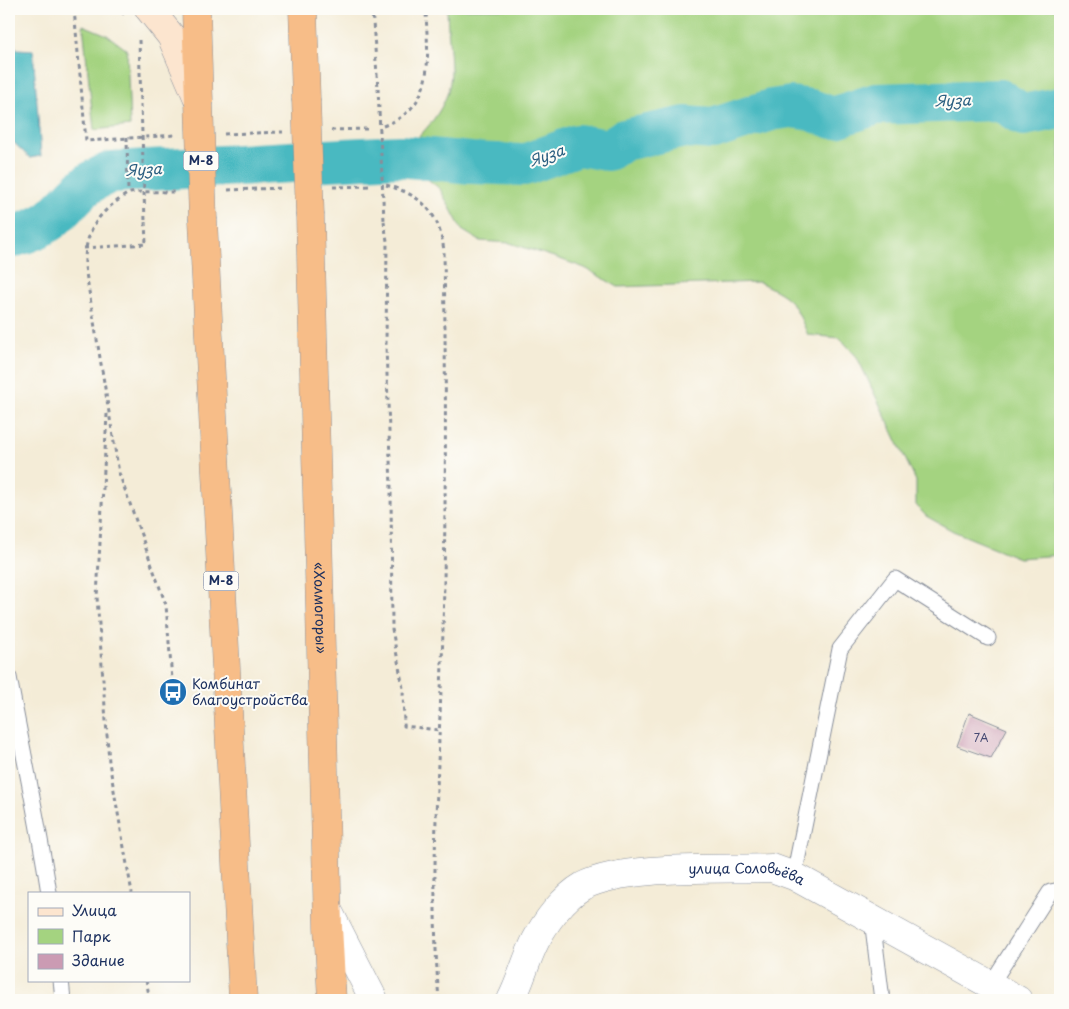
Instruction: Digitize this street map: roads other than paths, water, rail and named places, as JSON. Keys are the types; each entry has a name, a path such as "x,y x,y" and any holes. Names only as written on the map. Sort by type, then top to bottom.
{"highway":[{"name":"М-8","path":"196,9 202,220 243,1000"},
{"path":"303,9 306,99"},
{"name":"«Холмогоры»","path":"306,99 332,1000"}],"street":[{"path":"306,99 317,9"},
{"path":"138,12 171,36 199,102"},
{"name":"улица Соловьёва","path":"511,1000 536,940 568,897 583,887 597,880 624,874 655,871 772,868 794,876 1018,1000"},
{"path":"328,910 374,1000"}],"lane":[{"path":"794,876 840,649 895,579 988,638"},
{"path":"9,677 28,784 40,828 50,892"},
{"path":"992,984 1050,892 1060,890"},
{"path":"872,919 882,1000"},
{"path":"61,982 64,1000"}],"water":[{"path":"9,37 17,49 33,50 41,156 30,158 9,138"}],"waterway":[{"name":"Яуза","path":"9,238 44,224 54,217 85,186 112,172 399,156 471,163 524,165 578,145 608,150 624,140 685,127 713,129 771,110 791,107 811,110 833,118 876,104 1000,100 1023,115 1060,108"}],"place":[{"name":"Комбинат благоустройства","path":"173,692"}]}
